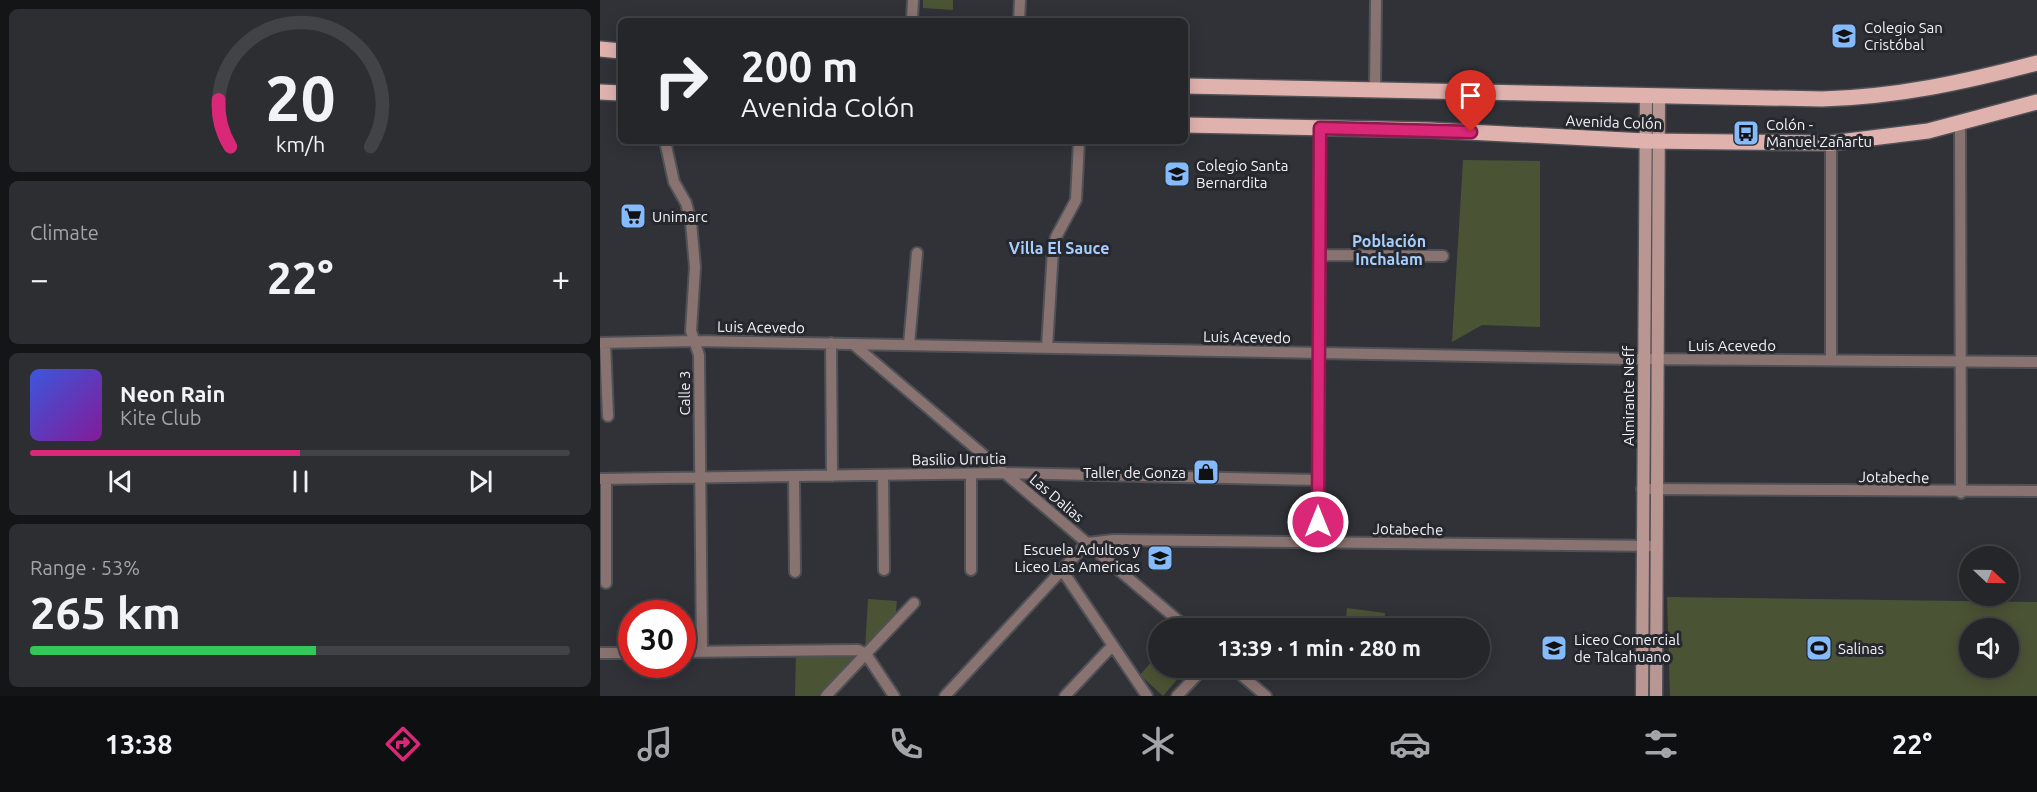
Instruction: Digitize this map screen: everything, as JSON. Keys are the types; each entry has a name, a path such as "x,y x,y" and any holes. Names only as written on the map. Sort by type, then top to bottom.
{"main road":[{"path":"600,49 618,51"},
{"name":"Avenida Colón","path":"1188,86 1822,99 1882,96 1960,83 2037,63"},
{"path":"600,92 618,93"},
{"name":"Avenida Colón","path":"1188,125 1429,130 1652,141 1831,143 1897,136 1960,123 2037,102"}],"street":[{"path":"912,18 913,0"},
{"path":"1019,18 1020,0"},
{"path":"1375,90 1376,0"},
{"name":"Almirante Neff","path":"1652,96 1658,359 1656,696"},
{"path":"1960,123 1961,493"},
{"path":"1318,543 1320,128"},
{"name":"Almirante Neff","path":"1642,696 1643,359 1652,141"},
{"path":"1831,143 1831,360"},
{"name":"Calle 3","path":"666,144 674,182 686,203 691,222 694,267 691,331 699,355 702,652"},
{"path":"1047,348 1053,249 1056,237 1076,200 1079,144"},
{"path":"909,345 917,253"},
{"path":"1320,255 1443,256"},
{"name":"Luis Acevedo","path":"603,343 693,341 1319,354 2037,362"},
{"path":"603,343 608,416"},
{"path":"831,344 832,476"},
{"name":"Las Dalias","path":"853,344 1175,618"},
{"name":"Basilio Urrutia","path":"603,479 1004,473 1318,480"},
{"path":"971,474 971,570"},
{"path":"883,475 884,570"},
{"path":"794,477 795,572"},
{"path":"603,479 606,583"},
{"name":"Jotabeche","path":"1642,489 1961,493 2037,491"},
{"name":"Jotabeche","path":"1087,543 1113,540 1657,546"},
{"path":"945,696 1087,543"},
{"path":"1062,570 1147,696"},
{"path":"826,696 914,603"},
{"path":"1065,696 1112,646"},
{"path":"696,652 854,650 866,654 894,696"},
{"path":"600,653 618,653"},
{"path":"1177,696 1194,678"},
{"path":"1245,678 1266,696"}],"green space":[{"path":"923,0 953,0 953,10 923,8"},
{"path":"1463,160 1540,161 1540,327 1482,325 1452,342"},
{"name":"Salinas","path":"1667,597 1959,601 1959,606 2019,606 2019,602 2037,602 2037,696 1670,696"},
{"path":"868,599 897,601 895,620 865,649"},
{"path":"1347,608 1385,613 1385,618 1346,618"},
{"path":"796,653 859,654 821,696 795,696"},
{"path":"1148,666 1148,678 1178,678 1163,696 1140,675"}],"place":[{"name":"Colegio San Cristóbal","path":"1844,36"},
{"name":"Colón - Manuel Zañartu","path":"1746,133"},
{"name":"Colegio Santa Bernardita","path":"1177,174"},
{"name":"Unimarc","path":"633,216"},
{"name":"Taller de Gonza","path":"1206,472"},
{"name":"Escuela Adultos y Liceo Las Americas","path":"1160,558"},
{"name":"Liceo Comercial de Talcahuano","path":"1554,648"},
{"name":"Salinas","path":"1819,648"}],"district":[{"name":"Villa El Sauce","path":"1059,248"},
{"name":"Población Inchalam","path":"1389,250"}],"route":[{"path":"1318,522 1320,128 1471,132"}]}
